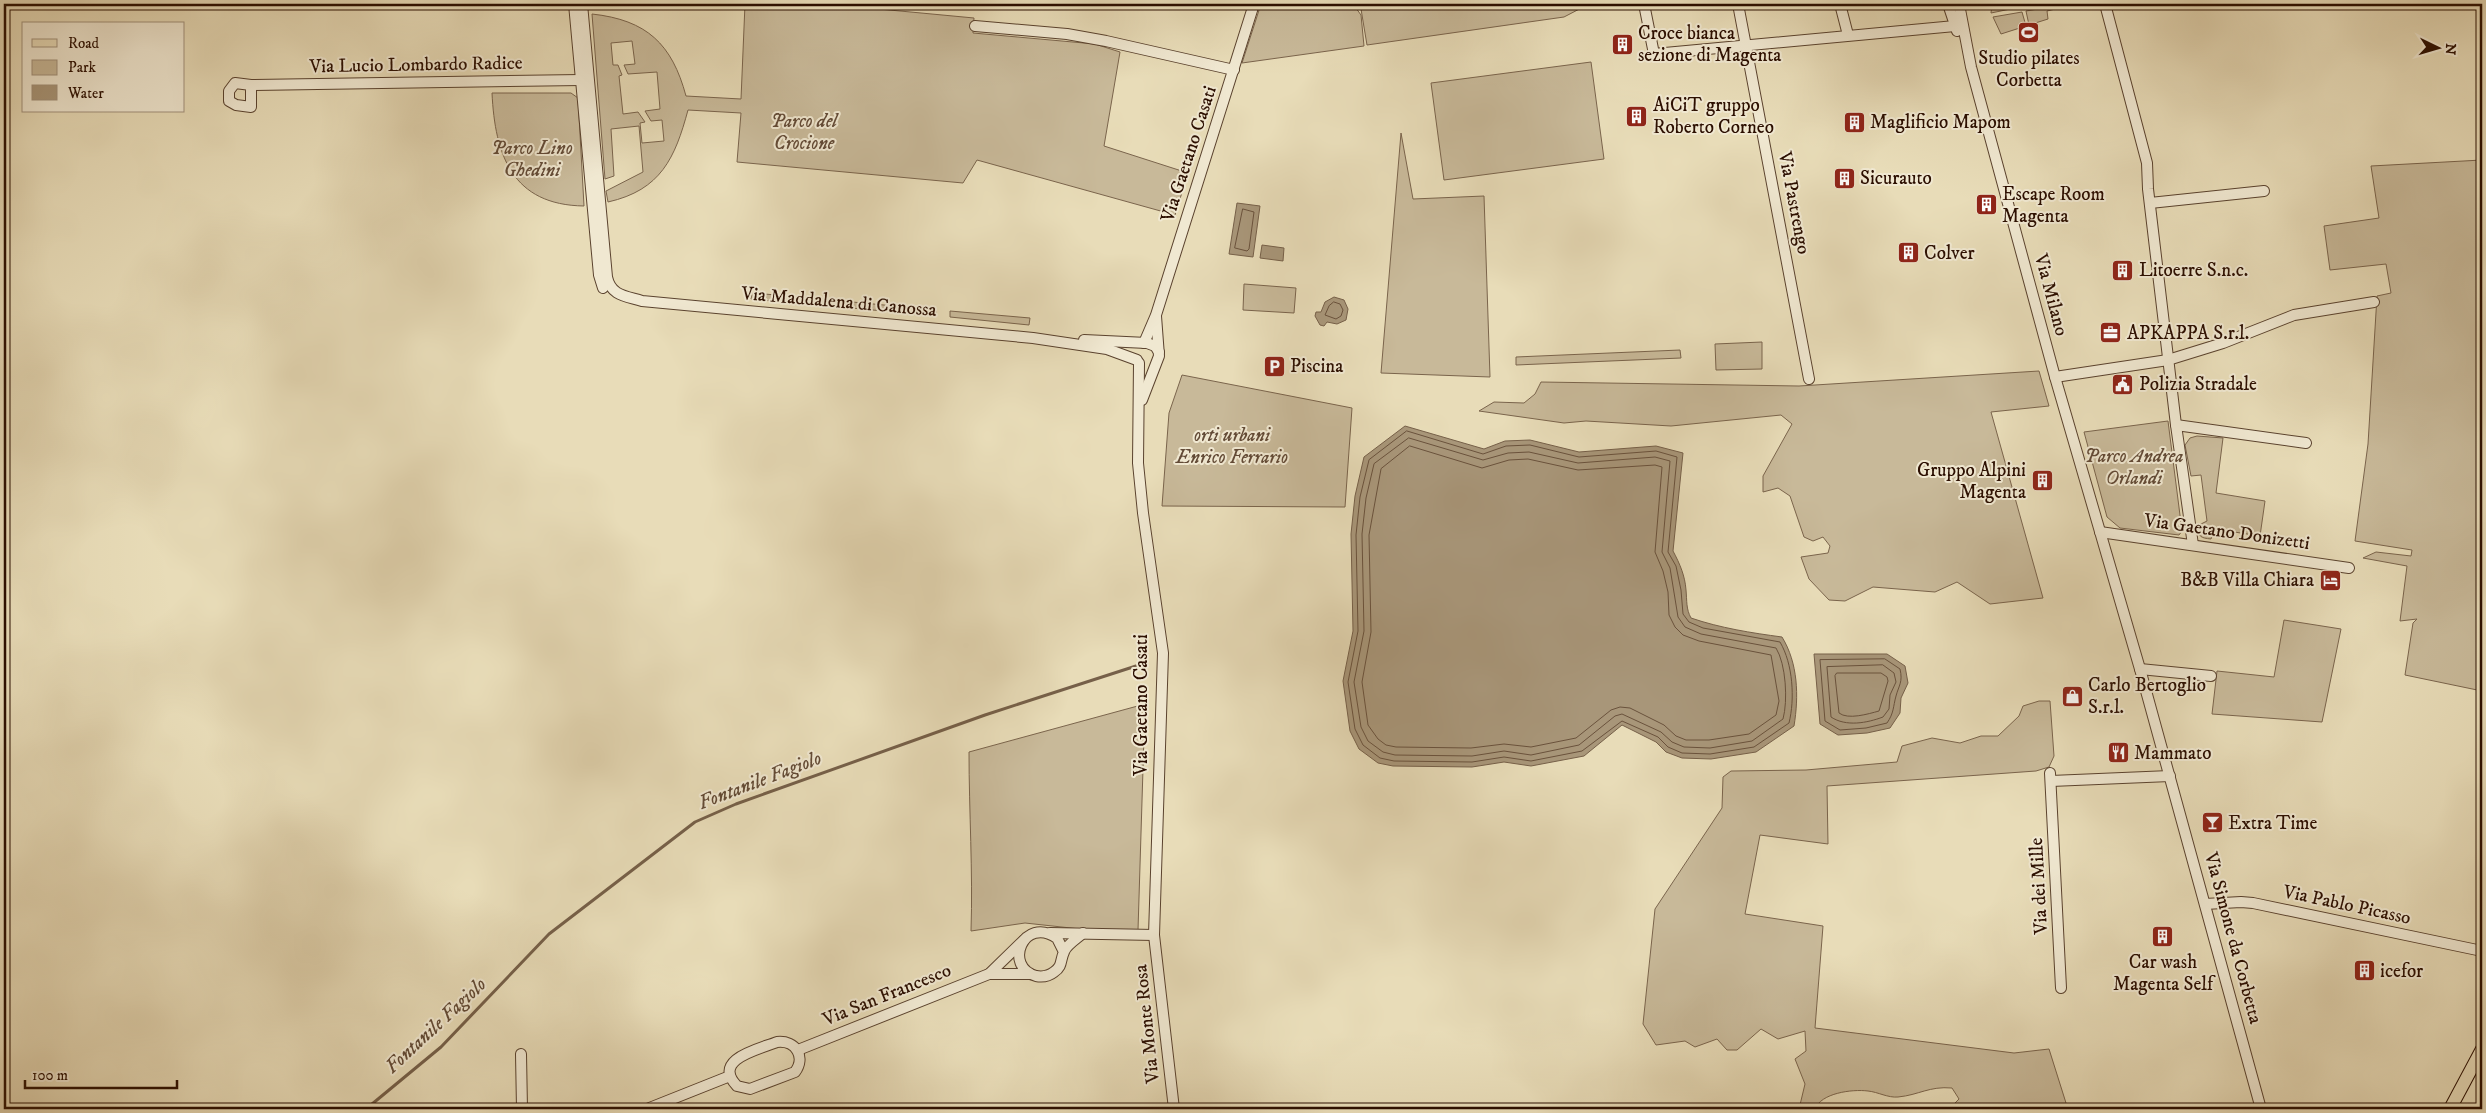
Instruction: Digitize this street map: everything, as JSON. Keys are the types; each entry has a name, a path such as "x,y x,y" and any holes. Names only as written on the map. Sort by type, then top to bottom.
{"main road":[{"path":"2454,1106 2481,1051"}],"street":[{"name":"Via Gaetano Casati","path":"1154,935 1163,653 1143,513 1138,463 1138,361 1136,352 1143,343 1156,314 1254,4"},
{"path":"1644,4 1654,54 1955,26"},
{"name":"Via Pastrengo","path":"1738,4 1809,378"},
{"path":"1840,4 1848,35"},
{"name":"Via Milano","path":"1948,4 1971,67"},
{"name":"Via Milano","path":"1959,4 1971,67 2054,377 2140,669"},
{"path":"2105,4 2147,163 2168,360 2193,545"},
{"name":"Via Maddalena di Canossa","path":"580,5 575,23 599,274 604,290 617,301 642,301 1033,338 1143,343"},
{"name":"Via Maddalena di Canossa","path":"580,5 587,52 609,286 616,294 642,301"},
{"path":"575,23 581,31 587,52"},
{"path":"975,26 1067,34 1234,70"},
{"path":"588,70 581,80 586,90 592,116"},
{"name":"Via Lucio Lombardo Radice","path":"251,85 581,80"},
{"path":"586,141 592,150 595,180 599,186 596,196 598,226 596,241"},
{"path":"2150,203 2264,191"},
{"path":"2054,377 2168,360 2223,343 2294,315 2374,302"},
{"name":"Via Gaetano Casati","path":"1138,416 1159,352 1156,314"},
{"name":"Via Maddalena di Canossa","path":"1033,338 1107,349 1138,361"},
{"path":"1143,343 1152,344 1159,352"},
{"path":"1138,361 1146,366 1156,363"},
{"path":"2176,425 2306,443"},
{"name":"Via Gaetano Donizetti","path":"2100,532 2349,568"},
{"path":"2140,669 2211,676"},
{"name":"Via Simone da Corbetta","path":"2140,669 2261,1109"},
{"name":"Via dei Mille","path":"2061,988 2051,777 2170,776"},
{"name":"Via Pablo Picasso","path":"2205,904 2253,903 2482,951"},
{"name":"Via San Francesco","path":"989,974 1024,940 1037,932 1154,935"},
{"path":"1050,933 1057,938 1064,952"},
{"name":"Via San Francesco","path":"798,1050 989,974 1030,974 1042,977 1056,972 1061,966 1064,952 1083,933"},
{"name":"Via Monte Rosa","path":"1154,935 1174,1109"},
{"path":"1024,940 1019,954 1020,962 1030,974"},
{"path":"783,1041 794,1045 798,1050 800,1062 795,1072 756,1088 742,1089 732,1081 730,1076 732,1063 741,1056 783,1041"},
{"path":"2481,1051 2482,1071"},
{"path":"521,1054 522,1109"},
{"path":"647,1109 730,1076"}],"green space":[{"name":"Parco del Crocione","path":"745,4 826,4 974,18 973,33 1095,44 1120,52 1104,146 1188,173 1175,215 977,160 963,183 737,162 741,113 688,110 677,143 663,170 641,189 626,197 608,202 606,191 643,172 639,126 611,129 614,176 605,179 592,14 628,22 654,38 665,49 673,62 686,96 741,99","holes":["632,41 635,64 624,65 628,74 657,72 660,109 645,111 651,121 662,120 664,141 642,143 640,123 645,122 638,112 623,114 619,76 622,75 618,65 613,65 611,43"]},
{"path":"1261,4 1353,4 1361,15 1364,46 1242,63"},
{"path":"1355,4 1589,4 1564,17 1367,45 1361,9"},
{"path":"1992,4 2019,4 2020,7 1991,13"},
{"path":"2076,4 2047,11 2048,19 2029,25 2026,11"},
{"path":"2022,12 2026,26 2001,34 1993,17"},
{"path":"1591,62 1604,159 1444,180 1431,83"},
{"name":"Parco Lino Ghedini","path":"492,93 571,93 578,98 584,206 559,203 540,197 524,186 512,172 503,156 498,137"},
{"path":"1401,133 1413,199 1484,196 1490,377 1381,373"},
{"path":"2482,160 2482,691 2405,675 2413,623 2417,619 2400,621 2407,566 2363,558 2376,552 2411,556 2412,550 2355,541 2368,444 2377,296 2391,293 2386,264 2330,270 2324,226 2379,218 2371,166"},
{"path":"1244,284 1296,288 1294,313 1243,310"},
{"path":"752,293 825,299 824,306 751,299"},
{"path":"842,301 936,310 936,316 841,307"},
{"path":"950,311 1030,318 1029,325 950,317"},
{"path":"1762,342 1762,369 1716,370 1715,344"},
{"path":"1680,350 1681,358 1516,365 1516,357"},
{"path":"2039,371 2049,406 1991,412 2043,598 1990,604 1957,582 1935,592 1873,587 1845,601 1829,600 1809,579 1801,557 1828,553 1830,546 1823,537 1813,541 1804,537 1790,496 1778,488 1763,492 1763,476 1792,424 1781,415 1671,426 1586,421 1564,423 1479,411 1494,402 1524,403 1535,394 1541,382 1799,386"},
{"name":"orti urbani Enrico Ferrario","path":"1182,375 1352,408 1345,507 1162,506 1169,413"},
{"name":"Parco Andrea Orlandi","path":"2168,421 2182,531 2179,535 2120,528 2107,517 2084,432"},
{"path":"2197,436 2223,438 2216,493 2265,501 2260,536 2215,529 2211,539 2199,535 2197,526 2207,521 2201,475 2191,476 2185,445 2190,438"},
{"path":"2284,620 2341,629 2322,722 2212,714 2217,671 2274,677"},
{"path":"2039,701 2050,701 2054,756 2049,767 2036,771 1827,786 1828,844 1760,835 1745,914 1823,926 1815,1028 2014,1053 2049,1049 2066,1103 2063,1109 1949,1109 1959,1099 1952,1088 1944,1088 1930,1089 1898,1097 1890,1097 1868,1091 1838,1093 1824,1099 1815,1109 1799,1109 1805,1084 1795,1059 1806,1051 1805,1031 1778,1039 1761,1029 1737,1050 1727,1050 1717,1039 1695,1047 1685,1041 1656,1045 1643,1024 1655,909 1722,808 1723,777 1731,771 1806,770 1897,762 1902,746 1932,738 1960,743 1981,736 1998,736 2019,716 2023,706"},
{"path":"1145,704 1138,930 1080,929 1025,923 971,931 972,886 969,752"}],"water":[{"path":"1237,203 1260,206 1253,257 1229,254"},
{"path":"1262,245 1284,248 1283,261 1260,258"},
{"path":"1334,297 1344,300 1348,309 1346,320 1337,324 1327,322 1324,326 1320,325 1315,316 1316,312 1321,312 1325,302"},
{"path":"1405,426 1484,449 1505,441 1530,440 1579,452 1656,446 1683,453 1673,551 1683,575 1689,615 1691,618 1713,625 1782,637 1791,658 1796,680 1797,692 1794,726 1756,752 1711,759 1682,758 1666,752 1656,742 1622,725 1584,756 1531,766 1504,762 1472,767 1393,766 1378,763 1359,749 1350,731 1343,681 1353,631 1351,534 1355,496 1364,457"},
{"path":"1814,654 1887,654 1905,666 1908,683 1901,698 1900,713 1890,728 1867,733 1838,735 1820,724"}],"waterway":[{"name":"Fontanile Fagiolo","path":"366,1109 441,1047 549,934 695,822 736,804 985,715 1136,666"}],"place":[{"name":"Studio pilates Corbetta","path":"2029,32"},
{"name":"Croce bianca sezione di Magenta","path":"1622,44"},
{"name":"AiCiT gruppo Roberto Corneo","path":"1637,116"},
{"name":"Maglificio Mapom","path":"1854,122"},
{"name":"Sicurauto","path":"1844,178"},
{"name":"Escape Room Magenta","path":"1986,205"},
{"name":"Colver","path":"1908,253"},
{"name":"Litoerre S.n.c.","path":"2123,270"},
{"name":"APKAPPA S.r.l.","path":"2111,333"},
{"name":"Piscina","path":"1274,366"},
{"name":"Polizia Stradale","path":"2123,384"},
{"name":"Gruppo Alpini Magenta","path":"2042,481"},
{"name":"B&B Villa Chiara","path":"2330,580"},
{"name":"Carlo Bertoglio S.r.l.","path":"2072,696"},
{"name":"Mammato","path":"2118,753"},
{"name":"Extra Time","path":"2212,823"},
{"name":"Car wash Magenta Self","path":"2163,936"},
{"name":"icefor","path":"2364,971"}]}
